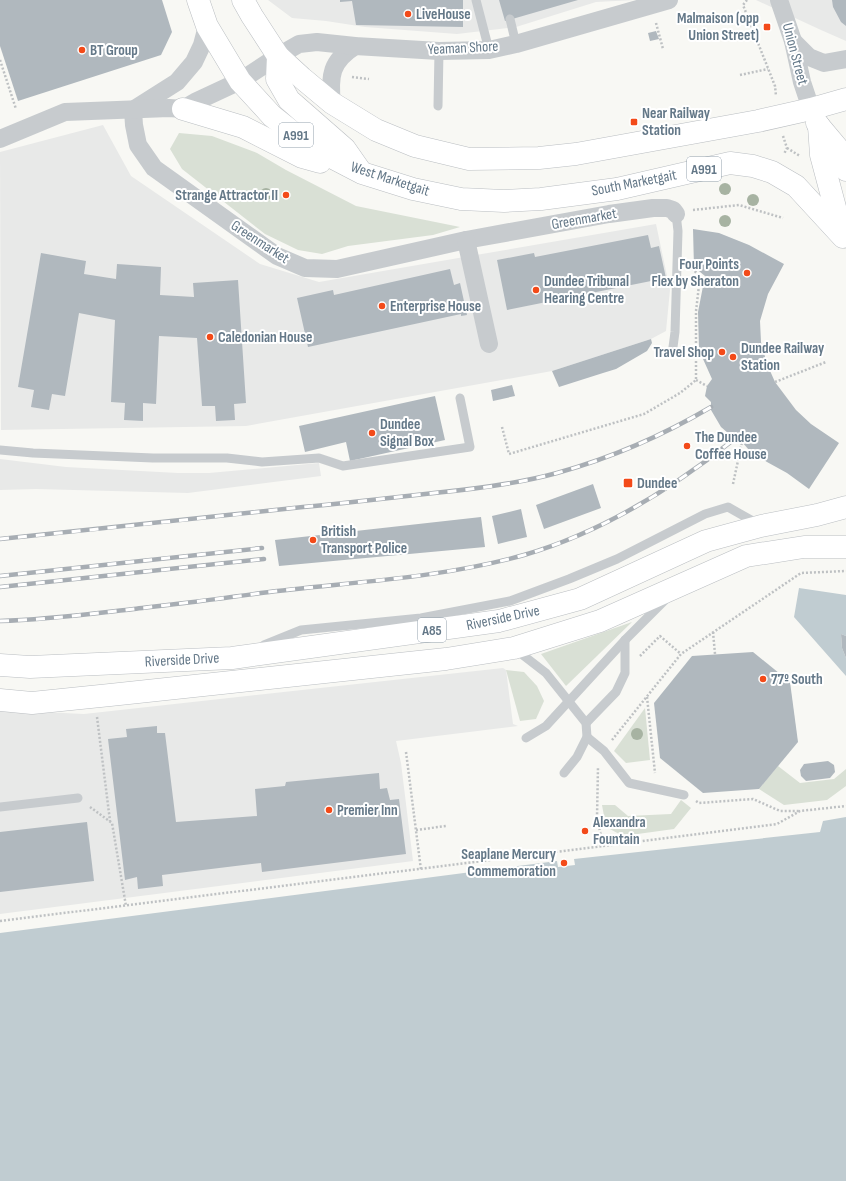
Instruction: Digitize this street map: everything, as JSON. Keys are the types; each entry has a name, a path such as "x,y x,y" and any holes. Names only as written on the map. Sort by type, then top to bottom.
{"main road":[{"name":"West Marketgait","path":"198,0 208,26 240,81 272,116 310,146 362,173 413,190 462,199 504,201 541,199"},
{"path":"243,0 278,56 332,103 376,130 415,146 469,159 539,158 576,154 758,121 815,118 846,99"},
{"path":"278,56 277,79 289,100 345,149 362,173"},
{"path":"183,109 243,127 302,157 362,173"},
{"path":"815,118 840,151 846,170"},
{"name":"A991","path":"815,118 821,156 844,242"},
{"name":"South Marketgait","path":"541,199 617,189 730,163 753,166 772,172 796,186 844,242"},
{"name":"Riverside Drive","path":"0,665 30,667 232,658 499,621 580,599 706,541 761,526 818,515 846,507"},
{"name":"Riverside Drive","path":"0,700 32,702 94,696 438,660 514,648 600,621 746,556 804,547 846,547"}],"street":[{"name":"Yeaman Shore","path":"278,56 299,44 317,42 439,51 488,50 516,44 650,3 669,0"},
{"name":"Union Street","path":"779,0 793,41 802,82 815,118"},
{"path":"134,110 177,82 194,62 202,45 208,26"},
{"path":"793,41 808,57 824,63 846,59"},
{"path":"332,103 331,80 336,63 355,46"},
{"path":"0,139 65,112 169,108 183,109 240,81 278,56"},
{"name":"Greenmarket","path":"134,110 134,125 138,146 154,168 277,256 305,268 337,269 466,240 609,214 653,208 667,208 673,210 676,214"},
{"path":"466,240 489,344"}],"lane":[{"path":"476,0 488,50"},
{"path":"510,20 516,44"},
{"path":"438,106 439,51"},
{"path":"673,347 675,332 678,231 676,214"},
{"path":"0,450 33,453 153,458 227,458 262,462 319,458 343,466 470,447 460,398"},
{"path":"526,738 546,726 625,640 682,584"},
{"path":"586,723 616,692 625,673 625,640"},
{"path":"514,648 546,673 586,723 587,737 577,757 564,773"},
{"path":"587,737 604,751 629,783 684,794"},
{"path":"0,807 78,798"}],"path":[{"path":"747,0 743,5 775,86 777,100"},
{"path":"650,3 663,48"},
{"path":"0,60 16,109"},
{"path":"740,75 768,69"},
{"path":"349,76 354,78 369,79"},
{"path":"782,133 787,148 806,159"},
{"path":"781,157 787,148"},
{"path":"676,214 685,211 739,205 783,218"},
{"path":"690,263 692,268 700,277 696,311 696,380"},
{"path":"775,382 826,362"},
{"path":"696,380 707,386"},
{"path":"502,428 509,454 644,414 680,393 696,380"},
{"path":"733,484 742,442"},
{"path":"603,846 597,817 598,770 600,758 681,654 801,573 846,571"},
{"path":"713,632 715,654"},
{"path":"625,673 660,636 681,654"},
{"path":"94,696 110,821 112,822 126,906"},
{"path":"647,696 657,788"},
{"path":"406,752 421,870"},
{"path":"684,794 699,803 752,799 780,810 800,811 846,806"},
{"path":"78,798 110,821"},
{"path":"0,922 777,824 800,811"},
{"path":"416,830 446,826"}],"shaded area":[{"path":"268,0 635,0 596,2 516,27 457,34 365,27 292,18"},
{"path":"756,0 846,0 846,41 821,30"},
{"path":"103,125 131,176 260,264 319,282 656,224 670,290 666,331 651,339 552,371 246,426 1,430 0,152"},
{"path":"179,133 212,136 257,153 286,170 356,206 460,227 433,235 348,246 322,254 298,250 265,234 182,169 170,149"},
{"path":"0,459 66,467 178,473 209,473 319,463 321,476 188,493 36,489 0,490"},
{"path":"799,588 846,595 846,636 841,634 842,648 846,658 846,676 794,617"},
{"path":"632,622 566,686 541,654"},
{"path":"503,668 506,670 513,724 518,726 396,741 401,763 413,861 0,914 0,710 84,714"},
{"path":"506,670 524,672 537,686 544,701 536,719 520,721"},
{"path":"645,708 650,760 626,763 614,751"},
{"path":"778,766 800,783 834,779 846,769 846,786 827,800 784,805 759,789"},
{"path":"681,800 691,808 674,829 623,836 606,827 602,805 615,805 628,816 671,814"},
{"path":"846,817 846,1181 0,1181 0,933 557,861 558,867 575,865 574,859 820,832 823,821"}],"building":[{"name":"BT Group","path":"0,0 162,0 172,32 161,55 18,101 0,46"},
{"name":"LiveHouse","path":"340,0 463,0 463,27 356,25 352,1 340,2"},
{"path":"499,0 578,0 505,21"},
{"path":"832,0 846,0 846,26 841,22 833,7"},
{"path":"656,31 659,39 650,41 648,33"},
{"name":"Dundee Railway Station","path":"693,229 719,233 749,245 784,264 768,294 760,321 761,342 767,364 775,382 796,410 811,424 839,443 809,489 787,473 749,450 742,442 736,439 732,441 728,433 721,427 711,410 711,402 705,396 707,386 712,379 699,350 698,312 705,276 694,267"},
{"path":"648,235 651,248 659,246 666,278 507,310 497,260 534,253 535,257"},
{"name":"Caledonian House","path":"41,253 86,261 84,274 116,279 117,264 161,267 160,295 194,297 193,283 238,280 246,403 234,404 235,420 216,421 215,406 202,406 197,338 159,336 156,404 143,403 143,421 124,420 125,403 111,402 115,320 79,313 65,396 52,394 49,410 31,407 34,390 18,387"},
{"name":"Enterprise House","path":"450,269 454,285 460,283 467,315 461,316 461,314 308,347 297,298 333,290 334,295"},
{"path":"651,339 652,343 647,351 616,369 559,387 552,371"},
{"path":"512,385 515,396 493,401 491,390"},
{"name":"Dundee Signal Box","path":"435,396 445,440 350,461 346,442 305,452 299,426"},
{"path":"593,484 601,508 544,529 536,505"},
{"path":"521,509 527,537 498,544 492,516"},
{"path":"481,517 485,547 279,566 275,540"},
{"path":"841,634 846,636 846,658 842,648"},
{"path":"753,652 790,682 798,742 759,789 703,793 660,758 654,703 692,656"},
{"name":"Premier Inn","path":"157,726 157,733 165,733 176,822 257,816 255,789 285,786 286,782 379,773 380,789 387,788 390,800 399,799 406,854 262,872 261,863 162,875 163,886 138,889 137,877 125,880 108,739 127,737 126,729"},
{"path":"828,761 834,765 835,772 830,778 806,781 801,776 800,770 804,764"},
{"path":"87,822 94,881 0,892 0,832"}],"railway":[{"path":"0,539 496,486 557,473 617,453 655,437 711,407"},
{"path":"0,621 84,615 294,589 393,579 459,570 492,563 552,546 607,522 659,493 732,441"},
{"path":"0,576 262,548"},
{"path":"0,587 264,559"}],"place":[{"name":"LiveHouse","path":"408,14"},
{"name":"Malmaison (opp Union Street)","path":"767,27"},
{"name":"BT Group","path":"82,50"},
{"name":"Near Railway Station","path":"634,122"},
{"name":"Strange Attractor II","path":"286,195"},
{"name":"Four Points Flex by Sheraton","path":"747,273"},
{"name":"Dundee Tribunal Hearing Centre","path":"536,290"},
{"name":"Enterprise House","path":"382,306"},
{"name":"Caledonian House","path":"210,337"},
{"name":"Travel Shop","path":"722,352"},
{"name":"Dundee Railway Station","path":"733,357"},
{"name":"Dundee Signal Box","path":"372,433"},
{"name":"The Dundee Coffee House","path":"687,446"},
{"name":"Dundee","path":"628,483"},
{"name":"British Transport Police","path":"313,540"},
{"name":"77º South","path":"763,679"},
{"name":"Premier Inn","path":"329,810"},
{"name":"Alexandra Fountain","path":"585,831"},
{"name":"Seaplane Mercury Commemoration","path":"564,863"}]}
